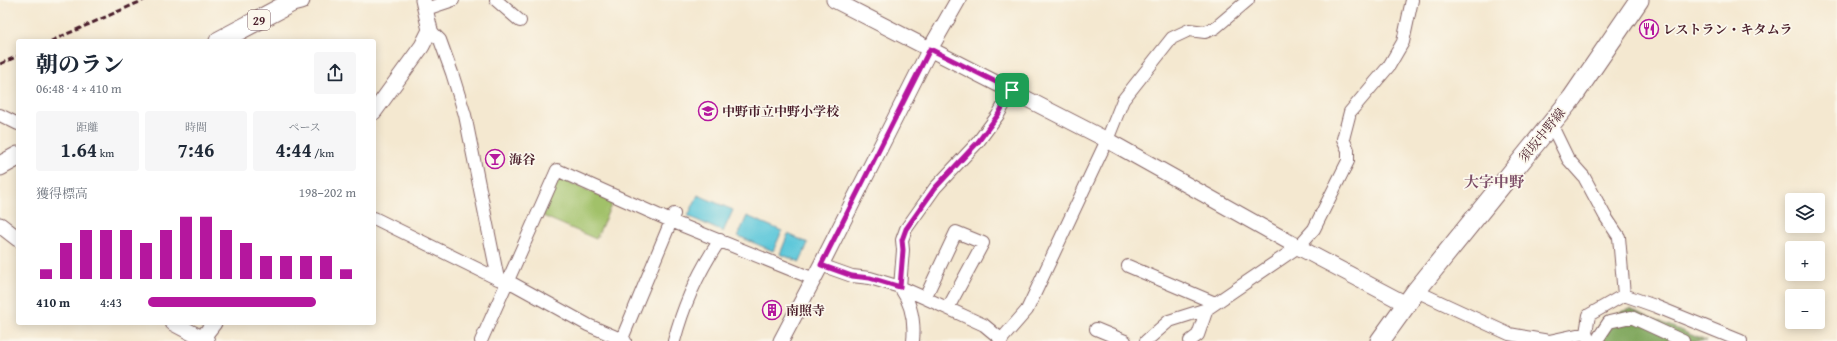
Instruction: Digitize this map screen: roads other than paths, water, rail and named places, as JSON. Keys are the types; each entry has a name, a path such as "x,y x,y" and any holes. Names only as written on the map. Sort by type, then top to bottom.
{"main road":[{"name":"29","path":"223,39 292,2 300,0"},
{"name":"須坂中野線","path":"1380,341 1411,298 1572,98 1639,0"},
{"path":"0,166 16,157"}],"street":[{"path":"453,0 425,5 430,30 440,40 465,115 503,280"},
{"path":"496,0 520,21"},
{"path":"834,0 1107,140 1298,247 1411,298 1509,334 1550,341 1591,337 1608,322 1631,317 1683,341"},
{"path":"781,341 814,279 930,49 958,0"},
{"path":"821,265 852,276 870,278 900,287 984,325 1001,341 1027,310 1107,140 1123,100 1172,38 1189,30 1205,32 1215,28 1248,0"},
{"path":"1146,341 1169,321 1211,306 1298,247 1314,229 1341,179 1348,161 1348,150 1343,139 1350,112 1389,66 1403,42 1412,0"},
{"path":"376,109 422,46 430,30"},
{"path":"913,341 913,321 905,295 900,287 902,240 906,229 935,188 978,142 998,115 1012,90"},
{"path":"0,115 16,123"},
{"path":"1551,124 1568,159 1584,177 1605,216 1619,237 1624,295"},
{"path":"481,341 503,280 557,170 814,279"},
{"path":"376,219 503,280 588,325 622,340 673,218"},
{"path":"0,225 16,237"},
{"path":"925,298 956,232 983,243 948,308"},
{"path":"674,341 680,318 703,266 720,240"},
{"path":"1128,266 1211,306"},
{"path":"1591,337 1590,315 1624,295"},
{"path":"1624,295 1742,341"},
{"path":"1190,341 1198,335 1211,306"},
{"path":"177,325 203,340 213,325"},
{"path":"1096,329 1125,341"}],"water":[{"path":"698,195 733,210 723,232 688,216"},
{"path":"747,216 782,231 773,251 738,236"},
{"path":"788,234 808,243 800,262 780,254"}],"railway":[{"path":"56,39 144,0"},
{"path":"0,64 16,57"}],"place":[{"name":"レストラン・キタムラ","path":"1649,29"},
{"name":"中野市立中野小学校","path":"708,111"},
{"name":"海谷","path":"495,159"},
{"name":"南照寺","path":"772,310"}],"district":[{"name":"大字中野","path":"1494,181"}]}
